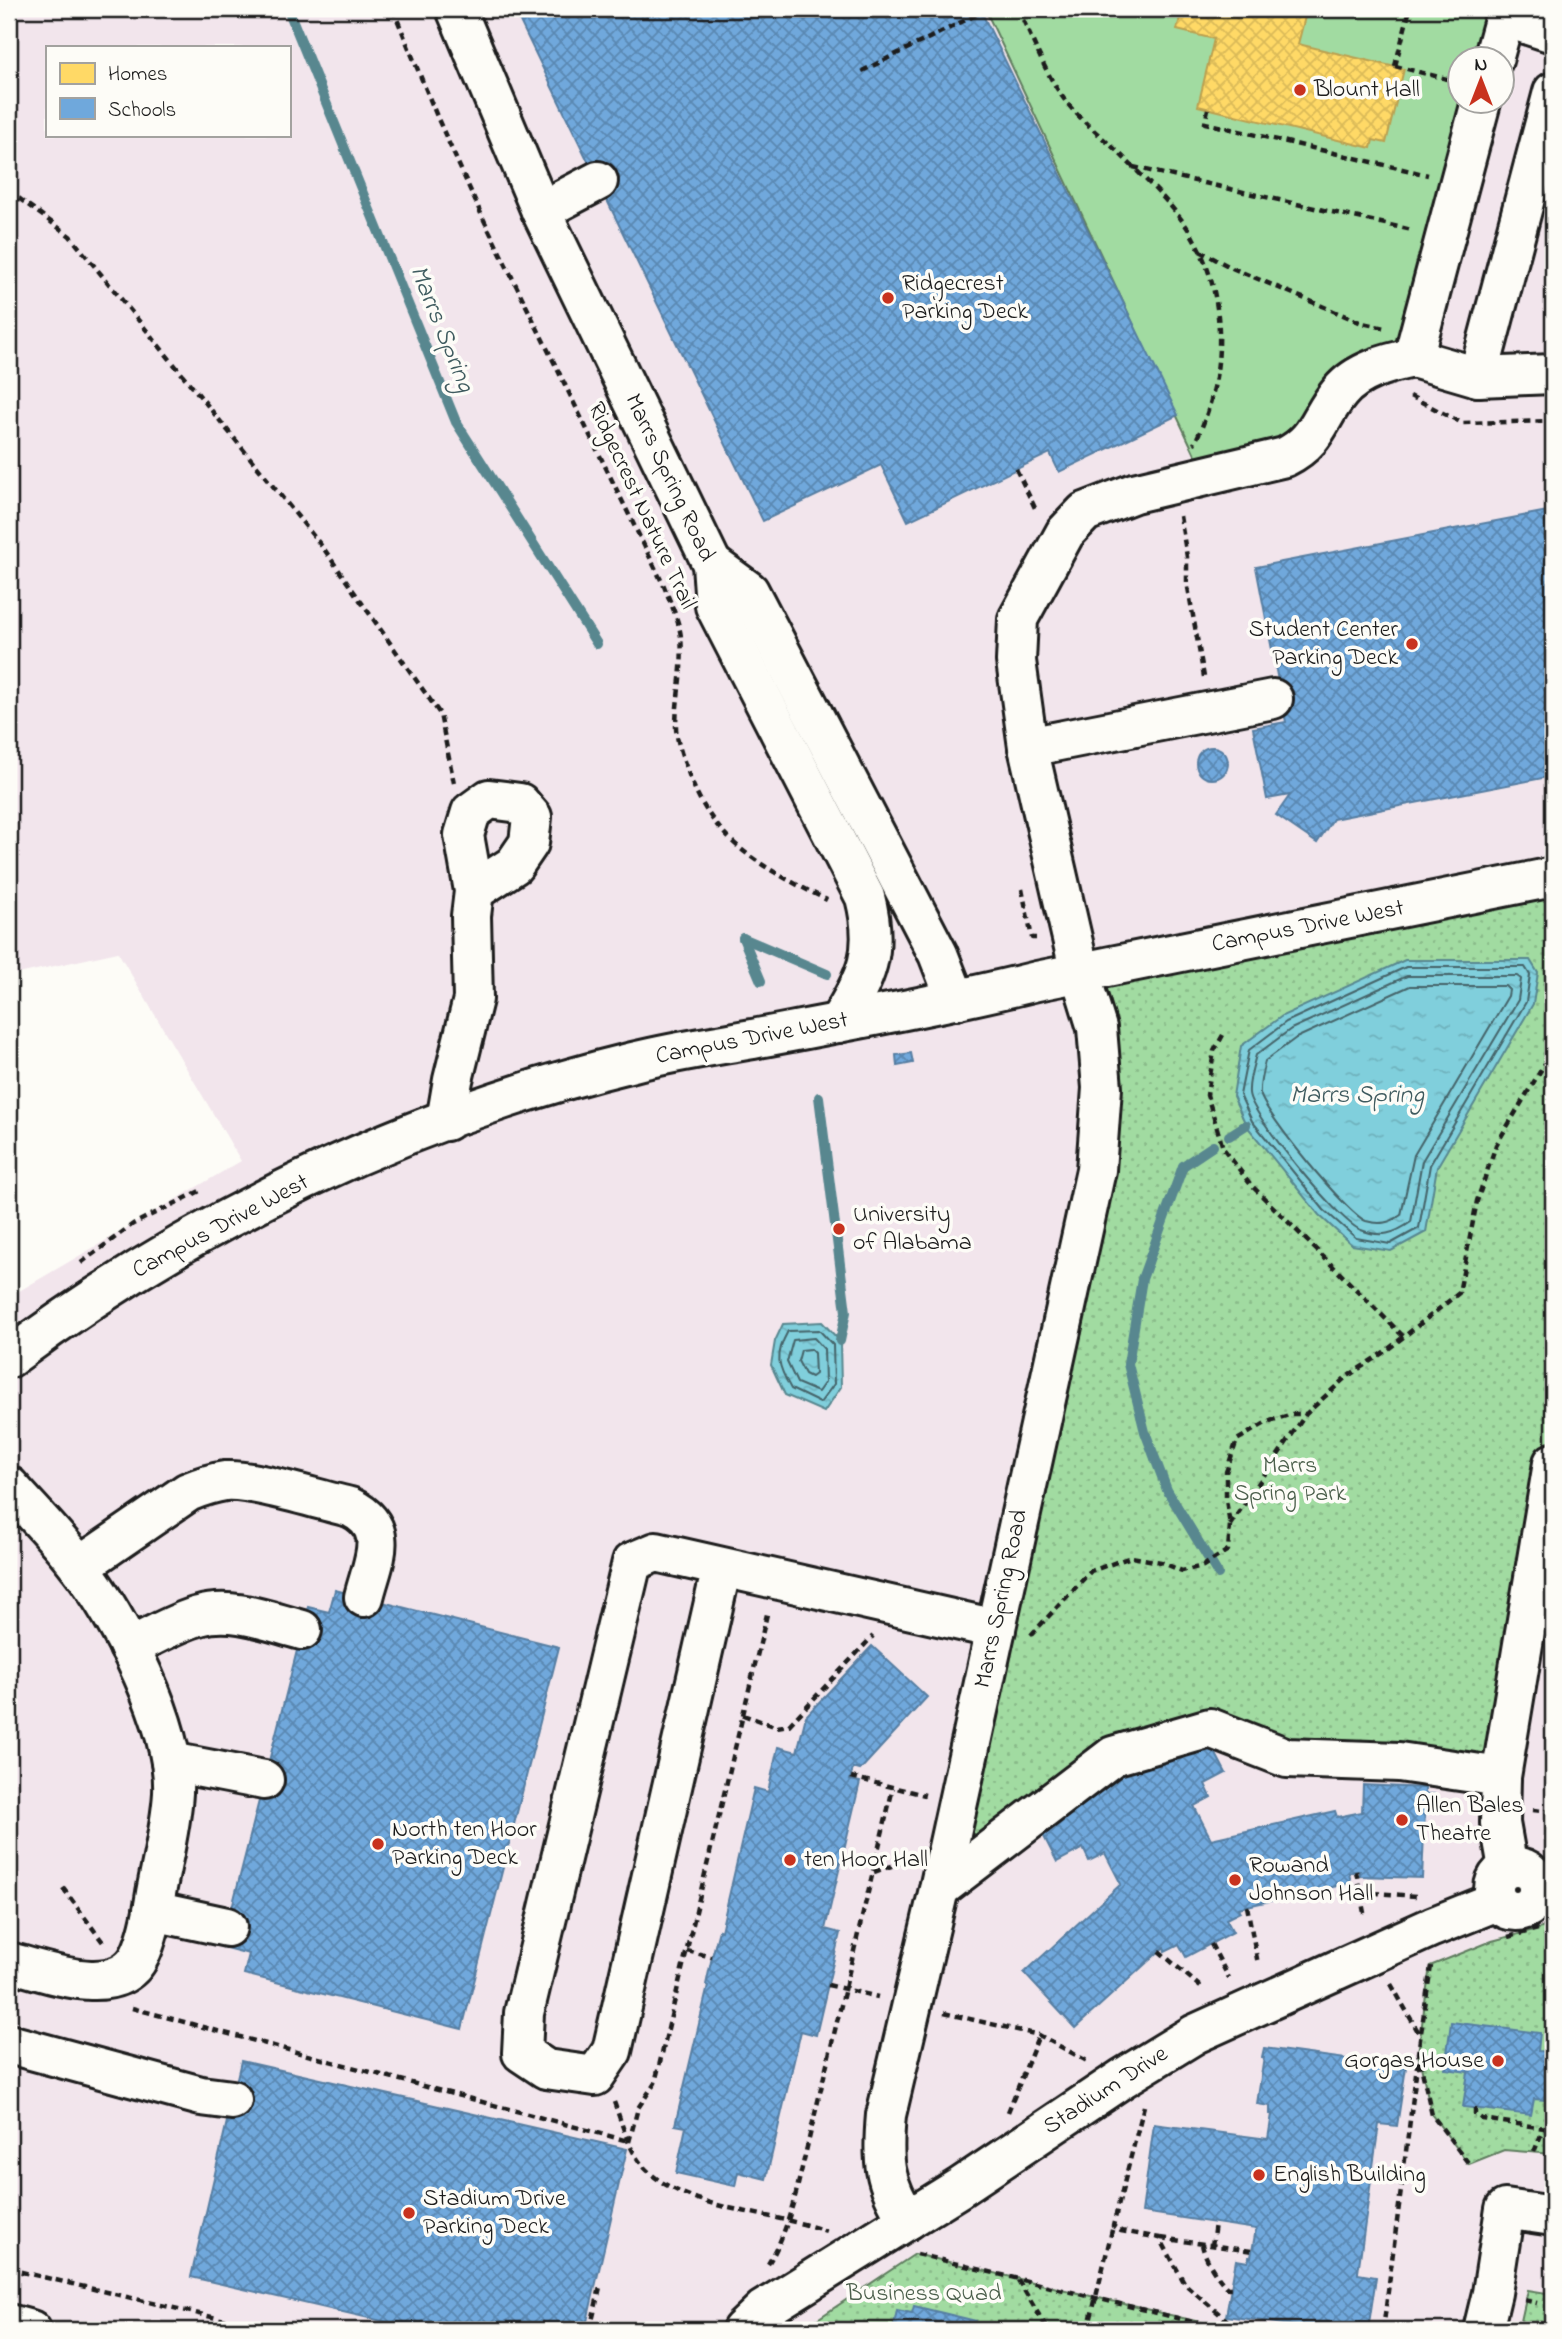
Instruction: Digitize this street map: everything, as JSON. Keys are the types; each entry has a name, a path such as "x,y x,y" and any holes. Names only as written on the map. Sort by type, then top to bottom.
{"street":[{"name":"Marrs Spring Road","path":"456,9 541,211 712,564 715,606 865,897 872,934 871,949 861,985 838,1023"},
{"path":"1497,46 1506,13 1553,33"},
{"path":"1478,377 1553,92"},
{"path":"1477,116 1404,344 1478,377 1553,374"},
{"path":"541,211 598,181"},
{"name":"Marrs Spring Road","path":"911,2237 888,2185 884,2139 886,2115 939,1889 1009,1637 1096,1170 1101,1100 1101,1060 1093,1012 1080,973 1028,747 1016,661 1018,618 1065,533 1085,512 1134,494 1285,457 1300,450 1312,438 1341,390 1380,366 1404,344"},
{"path":"712,564 749,591 938,954 956,1000"},
{"path":"1028,747 1273,699"},
{"path":"446,1121 473,999 471,916 474,891 464,835 471,812 489,799 520,803 532,817 529,844 514,865 474,891"},
{"name":"Campus Drive West","path":"9,1358 116,1283 234,1215 382,1146 541,1087 634,1061 956,1000 1553,877"},
{"path":"1524,1886 1500,1823 1501,1777 1553,1463"},
{"path":"80,1566 188,1492 208,1484 228,1481 350,1507 362,1513 372,1524 377,1536 364,1597"},
{"path":"9,1486 80,1566 129,1647 149,1692 171,1762 173,1792 153,1911 141,1954 127,1971 118,1976 93,1981 9,1962"},
{"path":"723,1567 612,2051 595,2076 546,2069 522,2053 524,2013 632,1562 656,1552 723,1567 775,1579 1009,1637"},
{"path":"129,1647 199,1616 219,1613 243,1615 302,1630"},
{"path":"939,1889 1113,1756 1210,1728 1287,1758 1399,1762 1501,1777"},
{"path":"171,1762 264,1780"},
{"name":"Stadium Drive","path":"742,2330 763,2310 911,2237 1123,2078 1195,2034 1524,1886"},
{"path":"153,1911 227,1927"},
{"path":"9,2044 201,2096 232,2100"},
{"path":"1483,2330 1492,2293 1505,2209 1553,2216"},
{"path":"9,2324 32,2330"}],"path":[{"name":"Ridgecrest Nature Trail","path":"393,9 438,119 483,218 664,586 681,634 682,672 676,733 691,780 713,821 730,841 750,858 832,902"},
{"path":"862,71 988,9"},
{"path":"1018,9 1059,93 1180,218 1194,238 1211,283 1218,320 1217,376 1210,410 1192,448 1176,500 1184,529 1187,582 1211,711"},
{"path":"1410,9 1395,66 1446,79"},
{"path":"1208,109 1205,123 1433,176"},
{"path":"1133,167 1419,232"},
{"path":"9,191 70,236 324,549 440,714 464,835"},
{"path":"1199,250 1232,268 1362,323 1404,344"},
{"path":"1016,469 1042,524"},
{"path":"1021,884 1032,938"},
{"path":"1223,1035 1214,1051 1207,1095 1223,1148 1251,1185 1404,1337"},
{"path":"1230,1525 1306,1414 1345,1378 1404,1337 1459,1293 1477,1201 1496,1145 1553,1050"},
{"path":"1009,1637 1091,1571 1131,1557 1161,1562 1182,1571 1203,1566 1228,1550 1230,1525 1226,1500 1226,1472 1237,1440 1267,1422 1292,1414 1306,1414"},
{"path":"629,2141 638,2108 655,2083 775,1579"},
{"path":"743,1715 777,1727 789,1726 878,1630"},
{"path":"851,1777 926,1795"},
{"path":"766,2269 789,2219 893,1788"},
{"path":"1523,1808 1553,1812"},
{"path":"873,1872 912,1859"},
{"path":"1356,1871 1365,1918"},
{"path":"63,1888 108,1951"},
{"path":"1361,1892 1417,1896"},
{"path":"1247,1906 1258,1964"},
{"path":"1504,1938 1553,1925"},
{"path":"1211,1944 1229,1978"},
{"path":"687,1951 712,1957"},
{"path":"1159,1951 1204,1990"},
{"path":"1383,2330 1430,1966 1443,1961"},
{"path":"1391,1984 1420,2036"},
{"path":"828,1985 881,1997"},
{"path":"128,2000 132,2009 629,2141"},
{"path":"940,2012 1039,2035 1087,2062"},
{"path":"1006,2116 1039,2035"},
{"path":"1418,2053 1432,2115 1469,2164"},
{"path":"600,2069 629,2141 643,2166 687,2196 789,2219 833,2233"},
{"path":"1088,2330 1144,2105"},
{"path":"1475,2108 1475,2114 1482,2119 1544,2128"},
{"path":"1534,2152 1544,2128 1553,2116"},
{"path":"1212,2246 1215,2223"},
{"path":"1113,2226 1121,2231 1252,2251"},
{"path":"911,2237 1017,2279 1224,2330 1225,2319"},
{"path":"1160,2238 1185,2284 1238,2330"},
{"path":"1202,2244 1203,2251 1223,2283 1227,2288 1232,2288"},
{"path":"9,2269 267,2330"},
{"path":"1017,2279 1048,2330"},
{"path":"590,2330 600,2287"}],"shaded area":[{"name":"University of Alabama","path":"9,9 1553,9 1553,2330 9,2330 9,1297 241,1161 118,952 9,976"}],"green space":[{"path":"985,9 1494,9 1484,46 1446,46 1446,116 1466,116 1407,342 1293,435 1199,463"},
{"name":"Marrs Spring Park","path":"1553,878 1553,1463 1501,1777 1210,1728 939,1889 1096,1170 1080,973"},
{"path":"1553,1925 1553,2154 1504,2150 1469,2164 1432,2115 1418,2053 1430,1966 1492,1941"},
{"name":"Business Quad","path":"915,2254 1233,2330 801,2330"},
{"path":"1528,2290 1553,2294 1553,2330 1519,2330"}],"water":[{"name":"Marrs Spring","path":"1405,960 1530,960 1538,973 1533,1004 1437,1167 1426,1232 1391,1251 1352,1245 1319,1215 1246,1125 1233,1096 1241,1046 1282,1016"},
{"path":"822,1322 840,1341 841,1387 824,1412 785,1395 771,1365 775,1341 783,1324"}],"building: Homes":[{"name":"Blount Hall","path":"1182,9 1307,9 1298,44 1404,69 1386,143 1373,140 1371,148 1198,106 1214,39 1177,30"}],"building: Schools":[{"name":"Ridgecrest Parking Deck","path":"514,9 980,9 1178,415 1059,472 1050,453 908,521 881,465 763,521"},
{"name":"Student Center Parking Deck","path":"1553,510 1553,776 1333,819 1317,843 1276,815 1290,795 1267,799 1253,728 1286,722 1256,567"},
{"path":"1212,747 1223,752 1228,763 1223,774 1212,779 1201,774 1196,763 1201,752"},
{"path":"911,1053 913,1063 897,1066 896,1055"},
{"name":"North ten Hoor Parking Deck","path":"335,1590 559,1647 462,2029 244,1974 249,1954 222,1947 308,1607 329,1612"},
{"name":"ten Hoor Hall","path":"872,1646 927,1697 860,1770 853,1768 850,1780 860,1782 825,1929 840,1933 816,2035 801,2031 766,2179 738,2172 735,2186 676,2173 686,2127 675,2125 708,1986 706,1985 712,1957 719,1930 721,1931 754,1788 768,1792 778,1747 797,1752 806,1716"},
{"name":"Rowand Johnson Hall","path":"1207,1737 1226,1773 1205,1784 1211,1797 1194,1806 1211,1839 1335,1811 1337,1817 1362,1812 1363,1785 1425,1788 1425,1794 1434,1794 1433,1812 1425,1812 1422,1878 1360,1876 1360,1871 1356,1871 1349,1873 1351,1883 1238,1908 1240,1912 1226,1919 1233,1932 1186,1957 1179,1944 1165,1951 1164,1947 1075,2028 1024,1973 1121,1884 1105,1853 1089,1861 1083,1848 1057,1862 1038,1825 1153,1750"},
{"name":"Gorgas House","path":"1451,2022 1540,2033 1538,2051 1550,2052 1544,2100 1534,2099 1531,2115 1463,2107 1468,2072 1445,2069"},
{"name":"English Building","path":"1264,2048 1406,2067 1397,2126 1379,2124 1358,2272 1376,2277 1368,2330 1327,2330 1226,2316 1236,2260 1248,2262 1256,2229 1142,2212 1154,2124 1268,2139 1272,2114 1270,2106 1257,2104"},
{"name":"Stadium Drive Parking Deck","path":"241,2061 627,2149 585,2330 421,2330 191,2277"},
{"path":"914,2306 976,2321 974,2328 984,2330 893,2330 897,2310 912,2313"}],"waterway":[{"name":"Marrs Spring","path":"288,9 456,422 597,644"},
{"path":"743,938 827,974"},
{"path":"743,938 761,981"},
{"path":"819,1097 846,1312 840,1341"},
{"name":"Marrs Spring","path":"1229,1136 1246,1125"},
{"path":"1213,1146 1183,1166 1142,1279 1128,1364 1145,1432 1167,1490 1218,1574"}],"place":[{"name":"Blount Hall","path":"1300,90"},
{"name":"Ridgecrest Parking Deck","path":"888,298"},
{"name":"Student Center Parking Deck","path":"1412,644"},
{"name":"University of Alabama","path":"839,1229"},
{"name":"Allen Bales Theatre","path":"1402,1820"},
{"name":"North ten Hoor Parking Deck","path":"378,1844"},
{"name":"ten Hoor Hall","path":"790,1860"},
{"name":"Rowand Johnson Hall","path":"1235,1880"},
{"name":"Gorgas House","path":"1498,2061"},
{"name":"English Building","path":"1259,2175"},
{"name":"Stadium Drive Parking Deck","path":"409,2213"}]}
